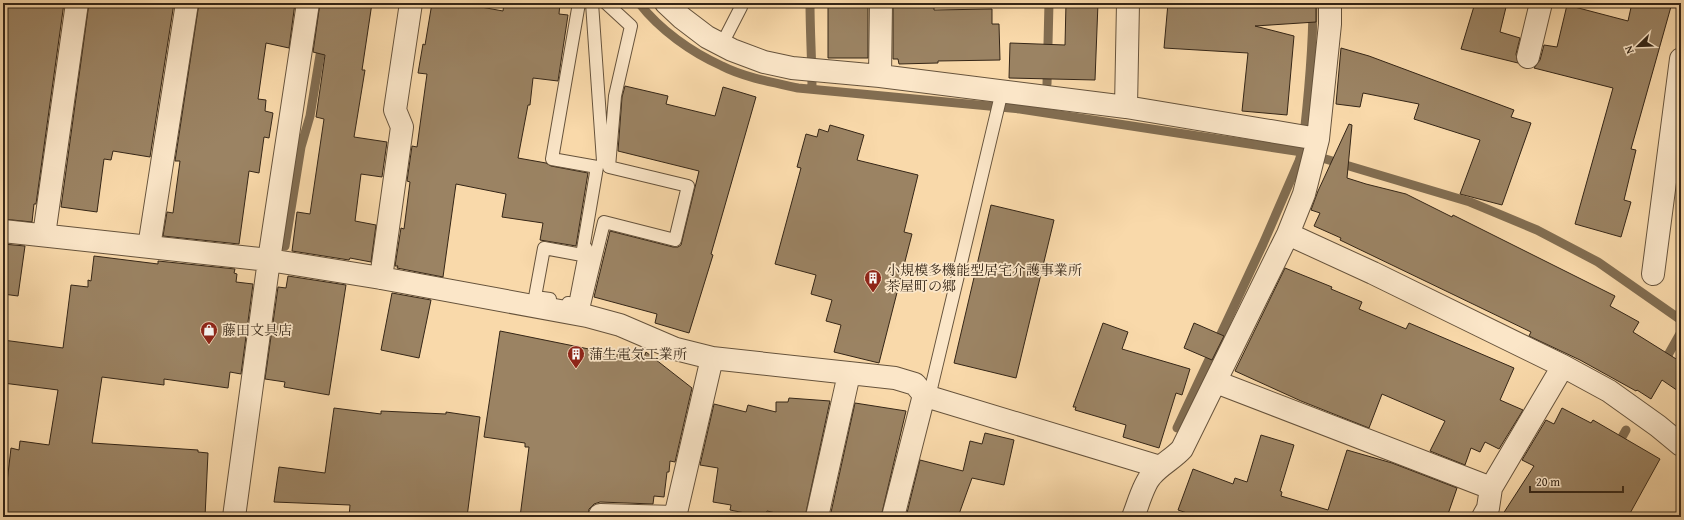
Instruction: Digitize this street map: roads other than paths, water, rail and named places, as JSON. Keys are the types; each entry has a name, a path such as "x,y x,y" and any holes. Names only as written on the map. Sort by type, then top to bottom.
{"street":[{"path":"44,235 77,3"},
{"path":"149,247 187,3"},
{"path":"234,517 269,260 308,3"},
{"path":"382,278 402,127 395,110 411,3"},
{"path":"666,3 682,18 707,37 764,62 816,71 880,76 1001,96 1126,107 1311,144"},
{"path":"880,76 881,3"},
{"path":"1126,107 1128,3"},
{"path":"1133,517 1150,478 1182,448 1288,234 1304,194 1330,24 1330,3"},
{"path":"1528,57 1541,3"},
{"path":"1653,274 1681,59"},
{"path":"3,231 269,260 574,309 620,325 676,349 712,358 895,378 916,384 927,396 1160,467"},
{"path":"1288,234 1373,273 1563,366 1609,391 1658,426 1681,445"},
{"path":"600,515 675,517 712,358"},
{"path":"1483,517 1488,508 1492,488 1563,366"},
{"path":"817,517 849,374"},
{"path":"1216,382 1492,488"},
{"path":"893,517 927,396"}],"lane":[{"path":"579,3 552,159 598,167 582,255 544,248 535,297 574,309 584,305 604,222 675,240 688,186 609,167 615,96 631,26 606,3"},
{"path":"574,309 603,163 592,3"},
{"path":"722,44 741,7 741,3"},
{"path":"927,396 1001,96"}],"waterway":[{"path":"639,3 666,31 699,54 730,70 769,82 798,88 1020,109 1302,152 1470,202 1537,230 1598,262 1681,320"},
{"path":"810,3 812,89"},
{"path":"1047,84 1049,3"},
{"path":"1177,428 1263,244 1302,152 1310,78 1313,3"},
{"path":"285,246 301,147 310,116 322,43"},
{"path":"1663,364 1681,332"},
{"path":"1617,446 1626,430"}],"place":[{"name":"小規模多機能型居宅介護事業所 茶屋町の郷","path":"873,293"},
{"name":"藤田文具店","path":"209,345"},
{"name":"蒲生電気工業所","path":"576,369"}]}
